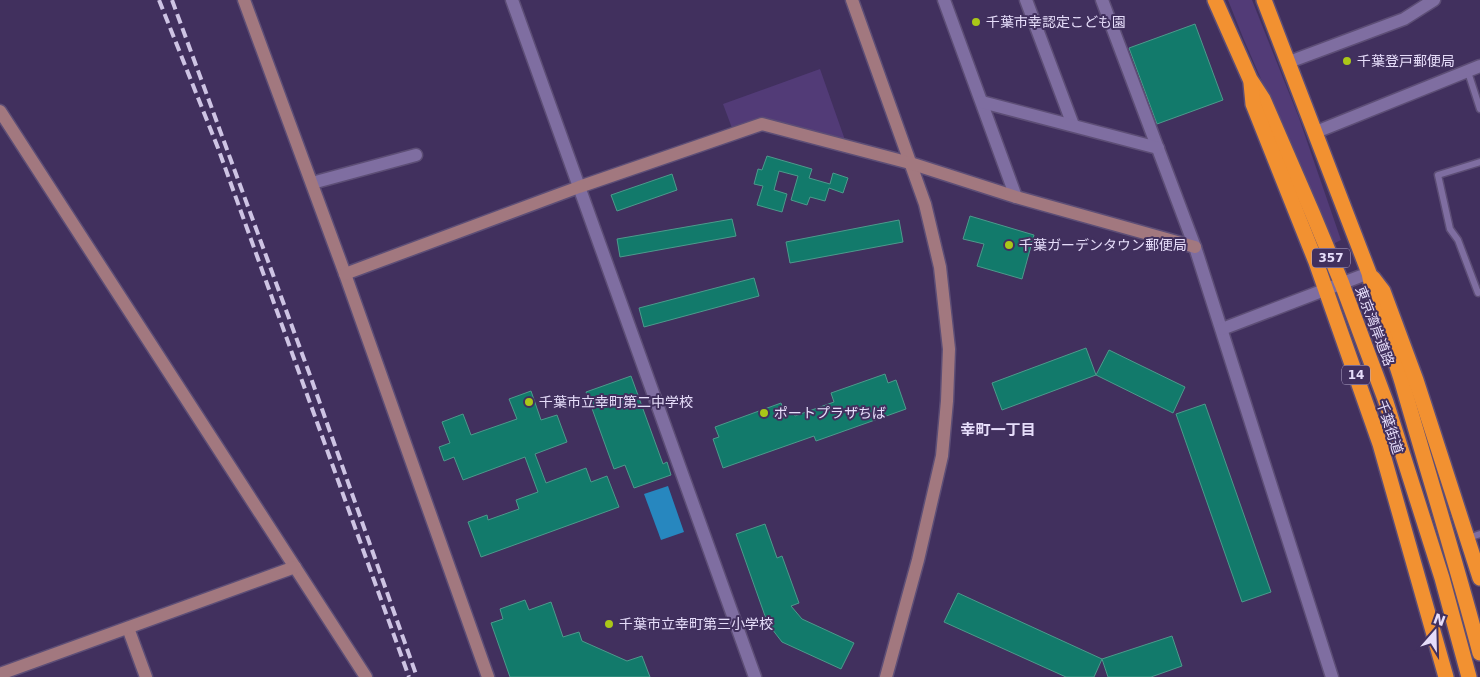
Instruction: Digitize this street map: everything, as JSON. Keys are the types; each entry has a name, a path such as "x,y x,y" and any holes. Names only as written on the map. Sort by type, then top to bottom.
{"highway":[{"name":"東京湾岸道路","path":"1215,0 1250,79 1263,99 1342,284 1386,402 1412,482 1442,578 1469,677"},
{"name":"東京湾岸道路","path":"1264,0 1369,273 1373,294 1400,376 1480,653"},
{"name":"千葉街道","path":"1250,79 1253,104 1326,289 1380,444 1446,677"},
{"path":"1369,273 1383,291 1395,321 1474,536 1480,578"}],"street":[{"path":"244,0 345,274 488,677"},
{"path":"512,0 755,677"},
{"path":"852,0 925,204 940,267 949,349 942,456 932,504 886,677"},
{"path":"944,0 1016,196"},
{"path":"1026,0 1073,125"},
{"path":"1102,0 1195,246 1332,677"},
{"path":"1289,62 1404,19 1434,0"},
{"path":"1316,132 1480,66"},
{"path":"982,102 1158,148"},
{"path":"0,111 366,677"},
{"path":"345,274 579,187 762,124 910,163 1016,196 1195,246"},
{"path":"312,184 416,155"},
{"path":"1222,329 1369,273"},
{"path":"0,674 295,566"},
{"path":"128,628 146,677"}],"lane":[{"path":"1468,72 1480,109"},
{"path":"1480,162 1438,175 1450,229 1458,240 1478,293 1480,292"}],"shaded area":[{"path":"1228,0 1252,0 1299,118 1341,240 1333,244 1244,40"},
{"path":"820,69 845,140 762,118 732,128 723,104"}],"water":[{"path":"668,486 684,532 661,540 644,494"}],"building":[{"path":"1195,24 1223,100 1157,124 1129,48"},
{"path":"767,156 812,169 809,178 830,184 833,173 848,178 843,193 829,188 825,201 810,197 807,205 791,200 798,176 779,171 774,190 787,194 782,212 757,205 763,186 754,184 758,169 762,170"},
{"path":"672,174 677,190 617,211 611,195"},
{"path":"970,216 1034,235 1022,279 977,266 984,244 963,239"},
{"path":"732,219 736,236 620,257 617,239"},
{"path":"899,220 903,242 790,263 786,242"},
{"path":"754,278 759,296 644,327 639,308"},
{"path":"1086,348 1096,375 1002,410 992,383"},
{"path":"1109,350 1185,387 1173,413 1096,375"},
{"path":"885,374 888,383 896,380 906,409 816,441 814,436 723,468 713,439 719,437 715,427 781,403 785,414 793,411 795,416 834,402 831,393"},
{"path":"631,376 663,464 667,462 671,475 634,488 625,465 614,469 586,392"},
{"path":"531,391 541,420 557,415 567,442 535,454 546,483 586,468 591,482 607,476 619,507 481,557 468,522 487,515 488,520 519,509 516,500 538,492 525,457 463,480 454,457 444,461 439,447 450,443 442,422 463,414 471,435 517,419 509,399"},
{"path":"1205,404 1271,592 1242,602 1176,414"},
{"path":"765,524 777,558 782,556 799,603 791,606 802,619 854,643 841,669 782,642 772,629 770,630 736,534"},
{"path":"958,593 1102,659 1094,677 1066,677 944,622"},
{"path":"525,600 529,610 551,602 563,637 579,632 582,641 627,661 642,656 650,677 510,677 491,623 503,619 500,609"},
{"path":"1172,636 1182,666 1151,677 1108,677 1102,659"}],"railway":[{"path":"159,0 218,148 409,677"},
{"path":"172,0 311,378 417,677"}],"place":[{"name":"千葉市幸認定こども園","path":"976,22"},
{"name":"千葉登戸郵便局","path":"1347,61"},
{"name":"千葉ガーデンタウン郵便局","path":"1009,245"},
{"name":"千葉市立幸町第二中学校","path":"529,402"},
{"name":"ポートプラザちば","path":"764,413"},
{"name":"千葉市立幸町第三小学校","path":"609,624"}],"district":[{"name":"幸町一丁目","path":"998,430"}]}
